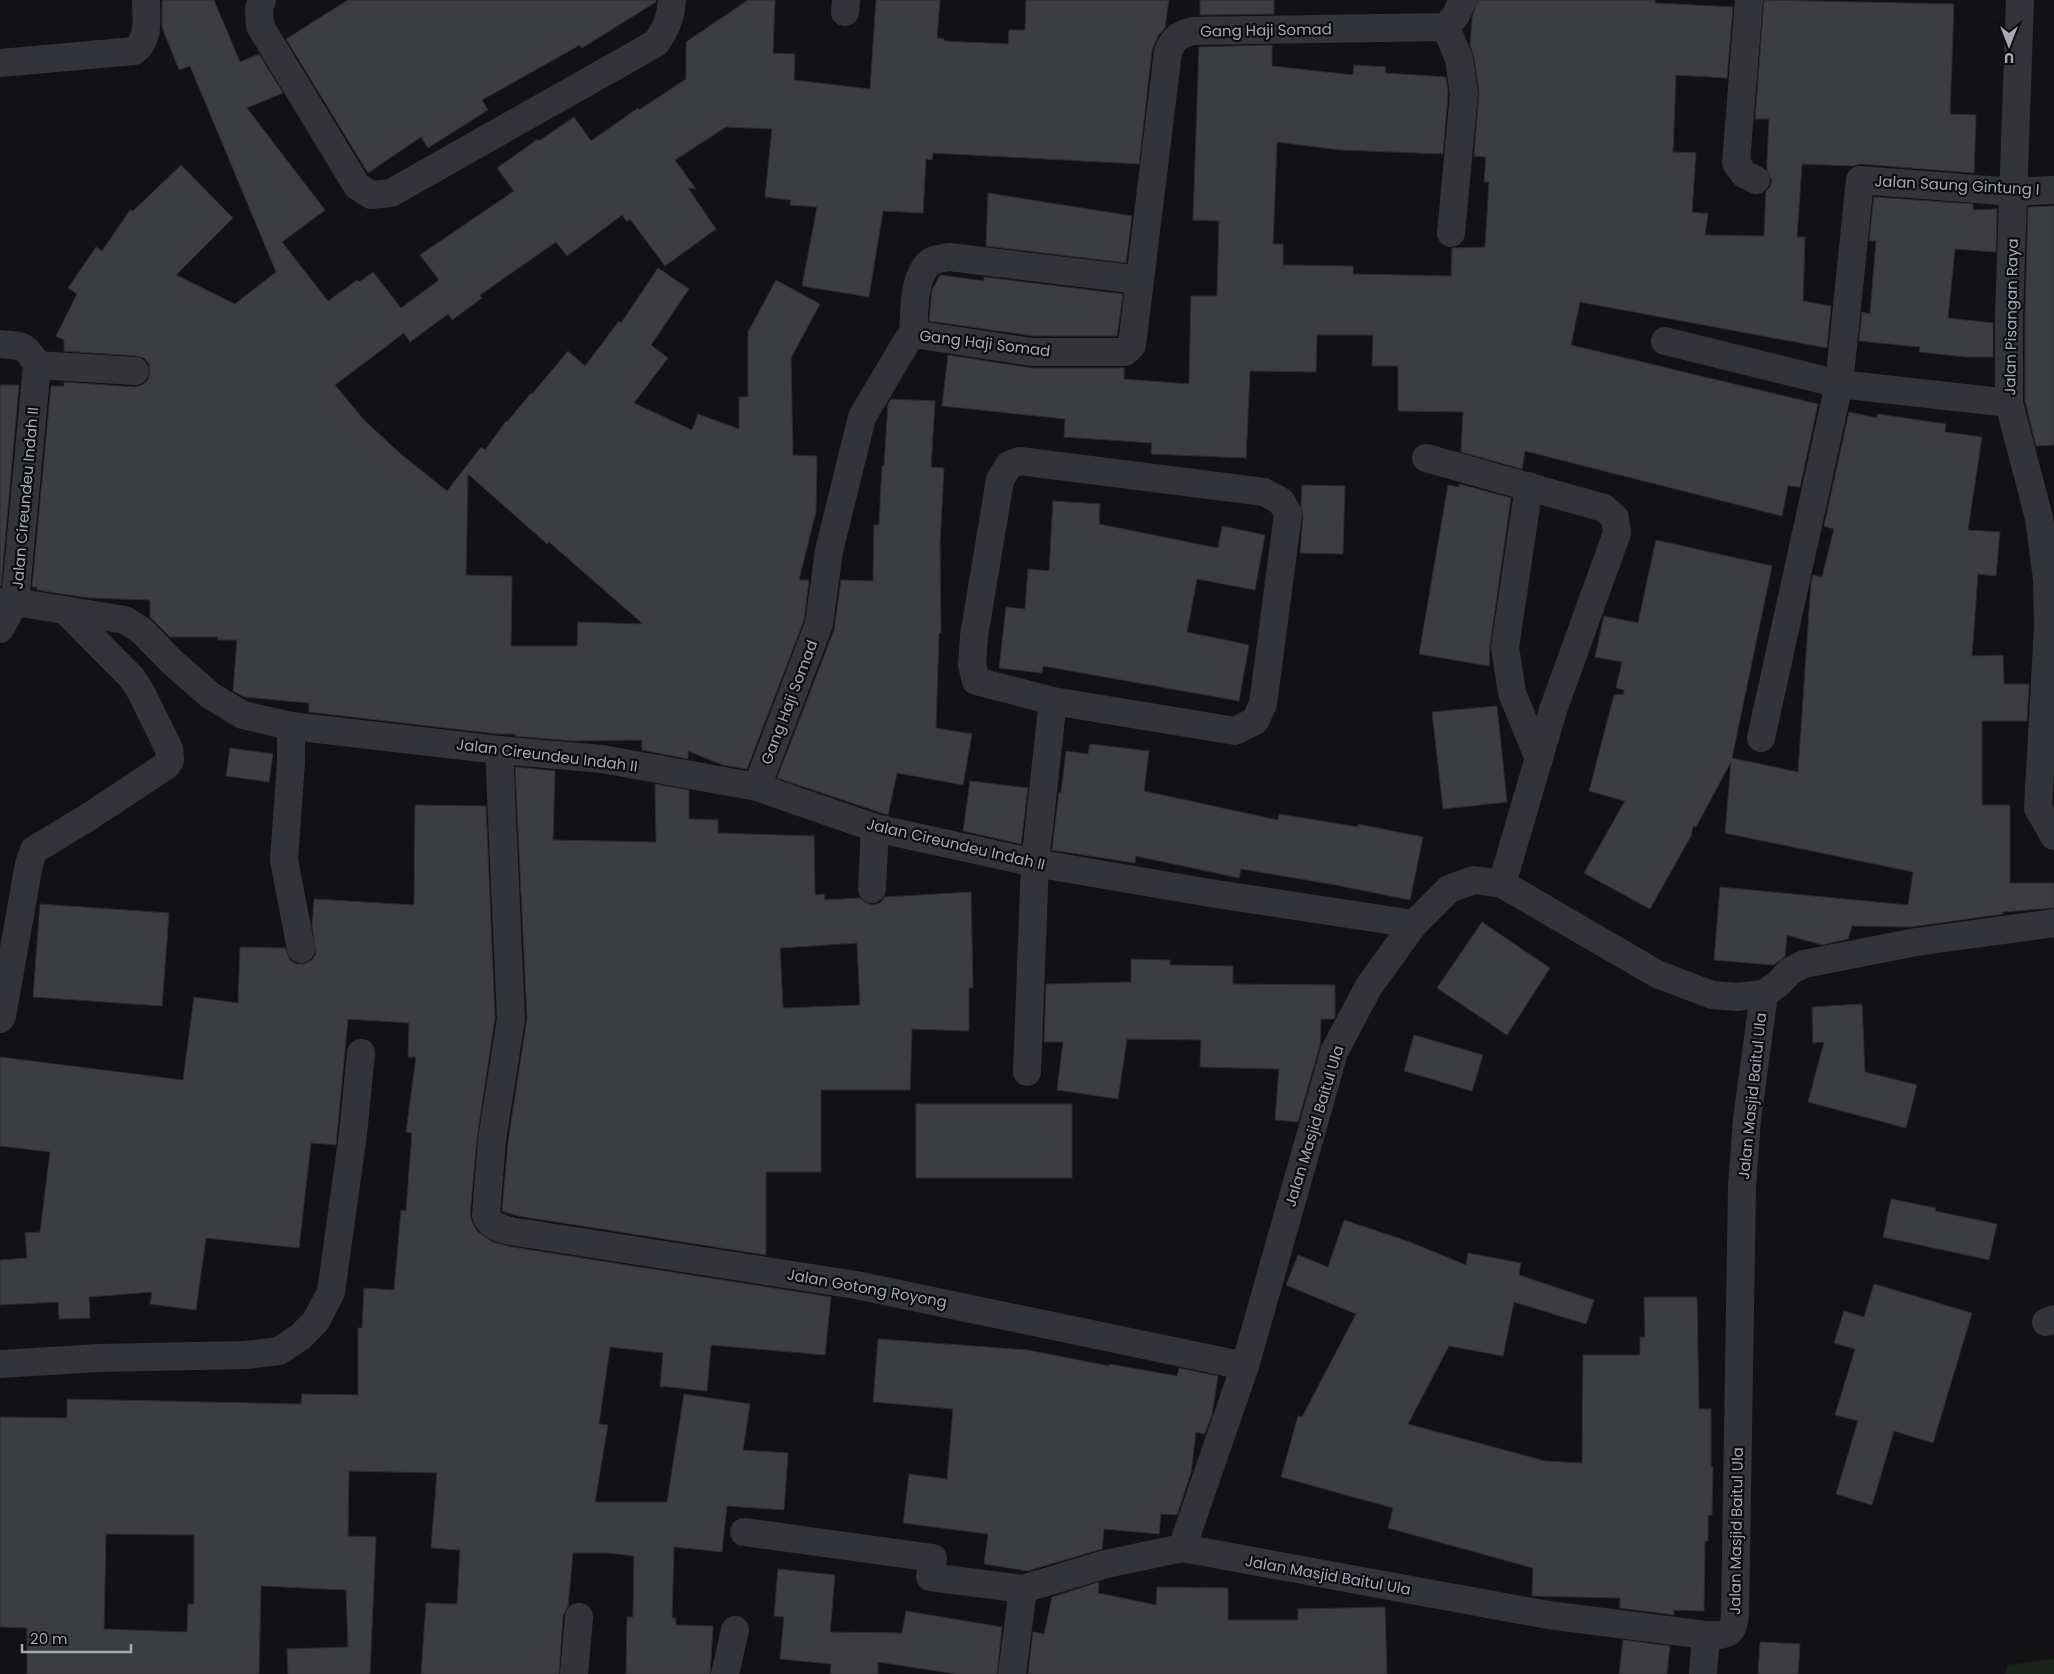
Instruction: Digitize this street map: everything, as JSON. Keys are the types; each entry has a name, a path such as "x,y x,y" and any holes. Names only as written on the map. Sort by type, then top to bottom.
{"street":[{"path":"0,63 134,51 142,45 145,36 146,0"},
{"path":"262,0 259,8 260,26 357,186 371,195 391,193 656,43 665,31 671,14 672,0"},
{"path":"1451,233 1464,94 1459,60 1446,26 1456,15 1463,0"},
{"path":"1749,0 1736,163 1744,174 1756,180"},
{"name":"Jalan Pisangan Raya","path":"2020,0 2009,314 2009,403 2046,517 2048,627 2038,808 2054,836"},
{"name":"Gang Haji Somad","path":"757,787 818,624 829,551 862,417 907,340 913,334 1032,352 1125,352 1132,345 1168,52 1171,43 1176,37 1193,31 1446,26"},
{"name":"Jalan Saung Gintung I","path":"1839,384 1860,180 2014,192 2054,190"},
{"path":"913,334 917,288 923,271 932,261 949,257 1140,280"},
{"path":"1665,340 1839,384 2009,403"},
{"path":"0,344 18,346 29,350 37,365 135,371"},
{"name":"Jalan Cireundeu Indah II","path":"37,365 7,602 125,620 135,625 171,661 211,696 244,715 291,726 499,750 602,759 757,787 875,828 1034,863 1210,893 1414,924"},
{"path":"1761,738 1839,384"},
{"path":"1426,458 1604,508 1615,518 1617,533 1553,710 1502,884"},
{"path":"1020,461 1264,492 1281,501 1288,514 1263,704 1255,721 1235,731 1053,700 976,681 972,665 974,636 1000,480 1009,466 1020,461"},
{"path":"1529,486 1505,647 1512,693 1539,758"},
{"path":"0,629 7,602"},
{"path":"0,1019 29,864 34,850 160,770 170,760 169,749 141,692 132,678 65,610"},
{"path":"1027,1072 1034,863 1053,700"},
{"path":"291,726 291,762 284,860 301,949"},
{"name":"Jalan Gotong Royong","path":"499,750 511,1019 492,1140 486,1215 488,1221 494,1226 856,1285 1245,1366"},
{"path":"872,890 875,828"},
{"name":"Jalan Masjid Baitul Ula","path":"1182,1548 1245,1366 1334,1052 1369,986 1414,924 1449,890 1474,880 1502,884 1657,974 1712,995 1737,997 1764,994 1780,983 1790,971 1804,964 1916,942 2054,923"},
{"name":"Jalan Masjid Baitul Ula","path":"1022,1589 1106,1564 1182,1548 1548,1616 1706,1635 1725,1635 1734,1626 1742,1187 1747,1118 1764,994"},
{"path":"0,1364 98,1358 246,1355 279,1351 300,1337 316,1321 332,1292 353,1134 361,1053"},
{"path":"744,1532 933,1558 930,1577 1022,1589 1012,1674"},
{"path":"574,1674 579,1617"},
{"path":"725,1674 735,1630"},
{"path":"1703,1674 1706,1635"}],"shaded area":[{"path":"2054,1659 2054,1674 2005,1674 2007,1665"}],"building":[{"path":"162,0 214,0 240,62 259,54 283,93 247,108 325,210 282,242 328,301 357,280 359,282 373,272 401,308 439,280 420,255 514,191 497,168 538,139 539,141 574,117 591,141 638,108 639,110 686,79 686,42 748,0 775,0 773,53 795,54 794,80 870,89 876,0 940,0 937,38 944,39 944,41 1008,44 1009,30 1025,30 1026,0 1169,0 1165,28 1158,36 1152,50 1139,164 933,153 932,160 926,159 923,213 883,211 869,297 802,286 817,207 790,205 791,200 765,197 772,129 726,127 675,160 696,189 688,188 716,229 665,266 630,219 627,222 622,215 567,256 556,242 480,295 482,298 452,320 448,314 410,342 404,333 335,385 364,420 402,455 447,491 481,447 485,450 506,421 532,394 568,351 585,366 619,321 621,323 658,268 689,289 651,345 668,358 634,403 692,430 698,414 739,429 739,397 748,397 748,332 776,280 820,304 791,358 793,455 817,456 816,511 799,580 809,580 804,620 747,769 723,765 688,751 688,759 642,750 642,740 572,741 515,736 516,734 498,734 309,712 309,703 244,697 233,691 237,640 218,640 218,637 170,637 150,617 150,600 89,598 37,590 37,587 32,587 51,386 64,386 64,382 135,387 142,385 148,380 150,372 149,364 144,358 136,356 64,351 64,340 56,336 77,294 68,288 96,247 102,251 130,210 133,211 181,165 233,218 176,275 235,304 276,272 190,66 179,70 162,27","holes":["468,474 547,544 549,542 643,624 578,622 577,646 511,646 512,576 466,575"]},
{"path":"348,0 656,0 656,2 582,48 580,45 482,100 488,110 428,148 421,137 368,173 286,39"},
{"path":"1200,0 1274,0 1274,14 1200,15"},
{"path":"1478,0 1655,0 1655,3 1733,7 1727,78 1676,75 1673,152 1696,153 1692,212 1708,214 1705,235 1764,236 1766,191 1770,187 1772,180 1767,170 1769,119 1755,119 1764,0 1954,4 1950,114 1976,115 1974,173 1861,164 1853,166 1802,164 1797,237 1805,237 1803,301 1831,306 1827,348 1580,302 1571,345 1818,404 1800,487 1788,486 1782,516 1525,451 1522,469 1461,452 1463,412 1398,411 1398,366 1372,366 1373,335 1317,335 1316,372 1250,371 1246,458 1151,454 1152,443 1064,437 1065,419 942,406 948,355 1032,368 1124,368 1124,379 1189,384 1191,296 1217,296 1219,221 1193,220 1199,47 1272,45 1272,66 1353,75 1354,65 1386,67 1385,73 1446,77 1448,94 1443,154 1341,150 1277,142 1273,244 1283,244 1283,265 1353,266 1353,274 1451,276 1452,248 1485,247 1489,182 1484,182 1486,157 1474,156 1479,92 1474,57 1470,45 1472,18"},
{"path":"988,193 1132,216 1126,263 986,246"},
{"path":"1874,197 1973,204 1973,210 1997,209 1996,252 1955,249 1948,318 1993,323 1993,357 1966,357 1919,352 1920,347 1859,341 1862,312 1870,314 1876,241 1869,241"},
{"path":"2054,206 2054,445 2036,446 2025,401 2028,207"},
{"path":"940,275 984,281 984,277 1123,294 1117,336 1033,336 929,321 932,290"},
{"path":"0,385 19,385 1,586 0,586"},
{"path":"891,399 935,401 931,467 944,468 940,545 941,633 939,633 936,728 972,734 963,785 897,773 888,815 777,778 834,630 841,580 873,581 874,525 879,525 882,466 884,466 888,404"},
{"path":"1849,412 1877,418 1877,414 1946,424 1945,432 1982,437 1968,530 2000,532 1996,576 1978,574 1972,656 2003,655 2004,684 2029,684 2027,721 1982,721 1982,805 2010,805 2010,883 2054,883 2054,908 2003,912 2003,914 1910,927 1852,926 1848,939 1822,945 1787,935 1785,956 1774,965 1714,960 1720,887 1908,905 1913,872 1725,833 1731,762 1696,827 1693,826 1691,836 1650,909 1584,873 1625,801 1589,791 1614,695 1624,694 1624,690 1616,688 1622,662 1595,657 1604,616 1638,623 1656,540 1772,566 1732,758 1798,772 1811,583 1813,575 1822,577 1834,529 1824,526"},
{"path":"1459,484 1511,498 1490,645 1489,666 1419,654 1448,485 1459,487"},
{"path":"1302,485 1345,486 1343,554 1300,553 1303,516 1301,506"},
{"path":"1053,501 1100,504 1099,524 1218,548 1222,526 1265,535 1255,590 1197,579 1187,632 1249,645 1239,701 1043,666 1042,673 999,668 1006,607 1025,609 1028,569 1049,571"},
{"path":"1497,706 1507,802 1443,809 1432,712"},
{"path":"1090,744 1149,751 1144,791 1278,820 1279,814 1358,827 1358,824 1423,837 1410,900 1241,869 1239,878 1136,856 1135,863 1052,850 1066,751 1088,754"},
{"path":"230,748 273,754 269,782 226,776"},
{"path":"515,767 555,771 553,840 656,842 655,784 689,790 689,819 718,820 718,833 814,836 815,895 824,894 825,900 860,898 872,905 880,903 885,897 971,892 973,988 969,988 969,1031 912,1029 910,1090 821,1090 821,1172 766,1172 766,1255 518,1216 502,1211 508,1142 527,1018","holes":["857,943 860,1005 783,1008 780,948"]},
{"path":"970,781 1028,788 1021,844 963,831"},
{"path":"415,805 486,806 495,1018 477,1138 470,1214 478,1232 493,1242 512,1247 831,1297 825,1355 711,1345 707,1391 660,1386 663,1353 610,1347 599,1424 608,1425 595,1502 667,1502 684,1394 750,1404 743,1450 788,1453 784,1510 727,1506 722,1552 674,1547 672,1618 676,1618 676,1625 713,1626 710,1674 626,1674 627,1617 633,1617 634,1556 608,1553 573,1553 568,1606 563,1616 559,1674 421,1674 426,1603 457,1604 460,1550 431,1548 437,1473 349,1471 348,1536 376,1537 370,1674 288,1674 287,1649 348,1647 346,1590 261,1586 259,1674 27,1674 27,1628 0,1627 0,1417 67,1418 67,1399 301,1404 302,1394 358,1395 358,1328 362,1328 364,1288 394,1290 401,1210 406,1211 412,1133 406,1132 416,1057 408,1057 409,1023 348,1019 336,1145 311,1143 299,1248 206,1238 196,1310 150,1304 152,1292 89,1297 90,1318 59,1319 58,1302 0,1305 0,1260 27,1258 25,1233 40,1232 50,1152 0,1146 0,1057 183,1080 194,997 238,1003 240,947 285,948 290,960 296,964 304,964 312,960 316,954 312,926 314,899 414,905","holes":["106,1534 194,1535 194,1604 188,1604 187,1632 104,1629"]},
{"path":"40,904 169,913 162,1006 33,997"},
{"path":"1482,922 1550,968 1507,1035 1437,988"},
{"path":"1131,959 1170,960 1170,965 1233,966 1233,984 1335,985 1335,1016 1334,1019 1321,1019 1320,1045 1298,1122 1275,1120 1279,1069 1200,1067 1201,1040 1127,1039 1118,1099 1057,1090 1063,1042 1044,1042 1046,984 1131,982"},
{"path":"1862,1004 1865,1072 1917,1085 1906,1128 1808,1102 1824,1042 1813,1043 1812,1007"},
{"path":"1414,1035 1483,1055 1472,1091 1404,1071"},
{"path":"916,1104 1072,1104 1072,1178 916,1178"},
{"path":"1891,1199 1936,1208 1935,1211 1997,1224 1989,1260 1883,1237"},
{"path":"1344,1220 1410,1242 1466,1265 1468,1253 1521,1263 1519,1275 1594,1300 1586,1324 1514,1302 1503,1356 1449,1346 1408,1424 1545,1461 1582,1463 1583,1355 1640,1355 1640,1337 1645,1337 1644,1297 1697,1297 1699,1409 1711,1409 1711,1467 1713,1467 1712,1515 1708,1515 1708,1541 1705,1541 1704,1611 1674,1610 1674,1615 1620,1608 1620,1598 1532,1596 1533,1568 1388,1528 1393,1508 1281,1477 1298,1416 1302,1417 1356,1314 1286,1285 1298,1255 1328,1267"},
{"path":"1874,1284 1972,1313 1933,1443 1894,1431 1872,1505 1836,1494 1858,1421 1835,1415 1855,1349 1834,1343 1844,1311 1864,1317"},
{"path":"878,1339 1028,1350 1109,1366 1109,1364 1177,1376 1179,1368 1218,1376 1212,1414 1205,1434 1196,1432 1191,1473 1177,1515 1161,1514 1159,1534 1104,1529 1102,1549 1027,1571 984,1564 988,1534 903,1523 909,1474 947,1479 953,1409 873,1402"},
{"path":"778,1569 835,1575 830,1632 902,1633 906,1611 1002,1627 997,1674 956,1674 878,1662 878,1674 830,1674 831,1664 780,1659 784,1617 774,1616"},
{"path":"1099,1582 1098,1593 1156,1605 1157,1587 1228,1588 1228,1620 1298,1620 1298,1609 1385,1607 1387,1674 1028,1674 1033,1632 1044,1634 1052,1597"},
{"path":"1623,1640 1670,1646 1667,1674 1619,1674"},
{"path":"1760,1642 1800,1644 1798,1674 1758,1674"}]}
